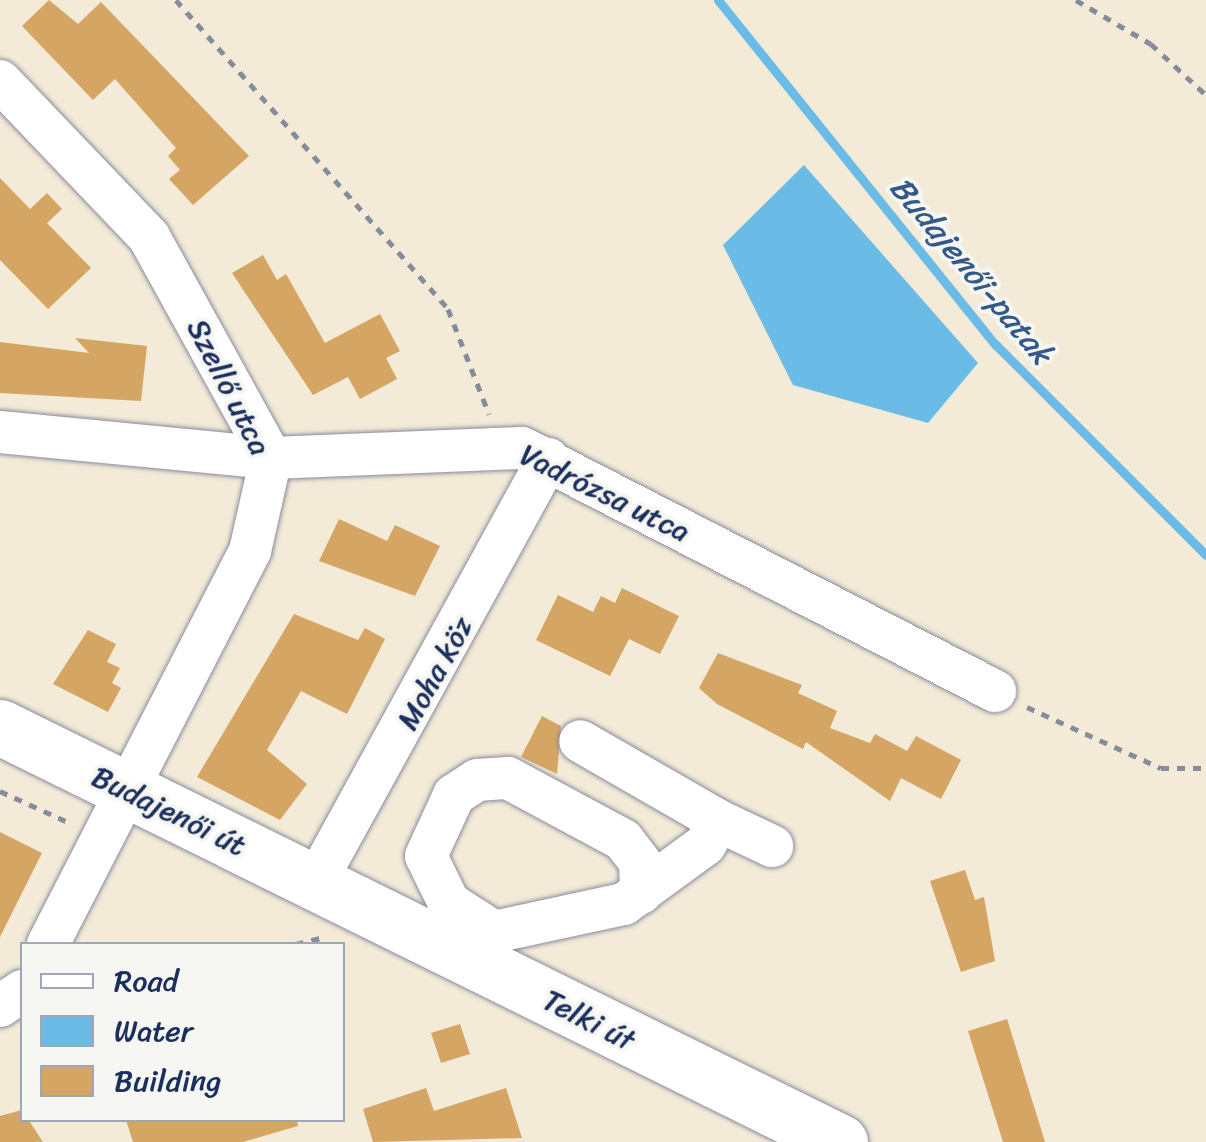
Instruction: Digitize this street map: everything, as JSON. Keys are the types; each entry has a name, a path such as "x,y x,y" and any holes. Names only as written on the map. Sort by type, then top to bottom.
{"main road":[{"name":"Budajenői út","path":"0,727 116,812 325,904"},
{"name":"Telki út","path":"325,904 483,947 840,1142"}],"street":[{"name":"Szellő utca","path":"0,81 150,237 271,458 250,552 49,942"},
{"name":"Vadrózsa utca","path":"0,432 271,458 500,445 548,459 995,691"},
{"name":"Moha köz","path":"325,904 548,459"},
{"path":"580,741 719,821 772,846"},
{"path":"641,892 640,862 623,840 508,778 477,780 454,795 426,856 449,904 483,947 578,921 641,892 705,845 719,821"}],"path":[{"path":"176,0 448,309 500,445"},
{"path":"1076,0 1151,44 1206,96"},
{"path":"995,691 1161,768 1206,768"},
{"path":"0,791 116,812"},
{"path":"297,942 325,904"}],"water":[{"path":"804,165 978,363 928,423 793,385 723,245"}],"building":[{"path":"49,0 78,24 101,2 249,156 193,205 169,179 180,170 168,156 176,148 115,79 93,100 22,26"},
{"path":"0,178 30,209 47,193 62,209 47,223 91,268 48,309 0,260"},
{"path":"263,255 277,280 286,274 325,343 380,314 400,351 386,358 397,379 360,399 348,377 313,395 232,273"},
{"path":"75,338 147,346 141,401 0,393 0,342 89,353"},
{"path":"339,519 387,541 395,525 440,546 415,596 319,561"},
{"path":"622,588 679,616 660,654 629,639 610,676 536,640 558,595 593,612 601,596 615,603"},
{"path":"294,614 358,640 365,628 385,639 347,714 301,691 267,750 307,784 280,820 197,777"},
{"path":"88,630 116,644 107,662 120,668 112,683 121,688 108,712 53,684"},
{"path":"718,653 802,685 798,693 837,711 830,728 870,743 875,734 907,751 916,736 961,760 941,799 901,778 890,801 806,742 803,749 717,704 699,688"},
{"path":"542,716 561,726 557,774 521,757"},
{"path":"0,832 42,853 0,937"},
{"path":"965,870 975,900 984,897 995,961 961,972 930,881"},
{"path":"1007,1019 1045,1142 1003,1142 968,1031"},
{"path":"460,1024 470,1054 441,1063 431,1033"},
{"path":"426,1088 434,1111 506,1088 522,1138 373,1142 363,1109"},
{"path":"20,1111 20,1122 30,1122 43,1142 0,1142 0,1116"},
{"path":"127,1122 297,1122 298,1126 243,1142 133,1142"}],"waterway":[{"name":"Budajenői-patak","path":"718,0 995,344 1206,555"}]}
